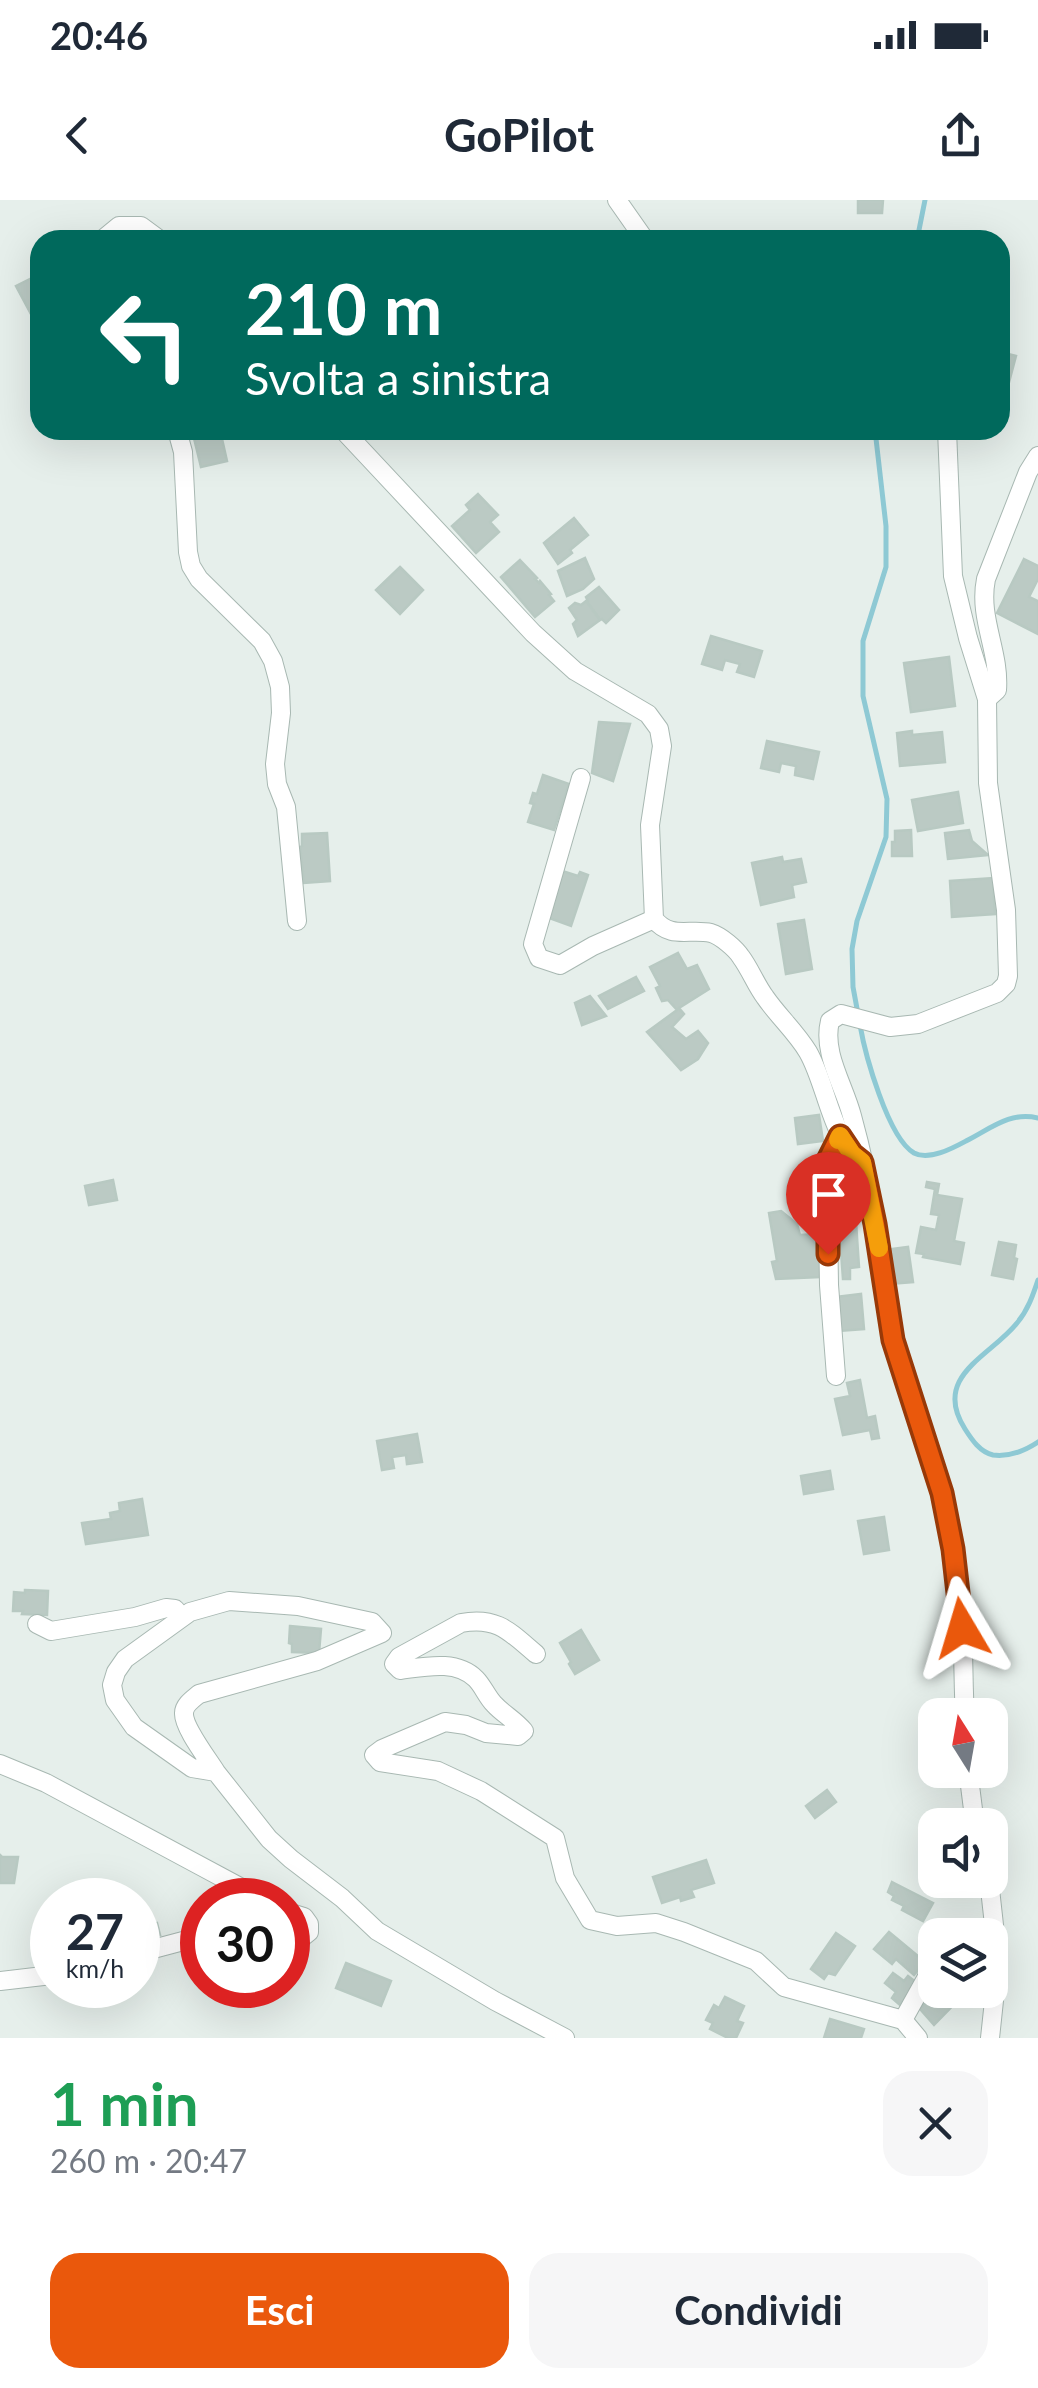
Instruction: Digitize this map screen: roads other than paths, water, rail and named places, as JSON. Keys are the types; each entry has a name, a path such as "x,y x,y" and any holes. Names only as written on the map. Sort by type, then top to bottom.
{"street":[{"path":"617,200 638,230"},
{"path":"114,230 119,226 141,226 146,230"},
{"path":"180,440 191,566 199,579 262,640 274,662 281,713 275,764 286,807 297,921"},
{"path":"352,440 533,633 575,671 648,714 660,729 662,746 650,825 654,919 662,929 714,934 740,954 765,998 808,1051 840,1136 862,1162"},
{"path":"947,440 953,576 987,699 988,784 1006,910 1008,976 998,993 918,1024 890,1026 841,1014 830,1021 827,1033 852,1114 893,1340 936,1467 953,1549 964,1698"},
{"path":"987,699 997,690 998,680 982,596 1028,472 1038,456"},
{"path":"581,778 533,944 539,958 560,965 654,919"},
{"path":"836,1376 822,1172 840,1136"},
{"path":"216,1772 192,1768 134,1727 115,1700 112,1686 125,1659 190,1612 229,1600 298,1606 372,1622 382,1633 316,1661 199,1694 188,1702 184,1713 187,1726 216,1772 270,1838 377,1931 566,2038"},
{"path":"38,1624 50,1630 136,1617 166,1608 175,1609 182,1617"},
{"path":"536,1654 506,1628 492,1622 468,1621 399,1657 394,1664 400,1670 446,1666 464,1671 524,1730 518,1736 486,1733 445,1722 374,1755 380,1762 438,1770 481,1791 555,1838 565,1878 590,1920 617,1926 656,1923 756,1960 784,1986 903,2020 918,2038"},
{"path":"0,1764 46,1783 223,1878"},
{"path":"990,1898 996,1982 990,2038"},
{"path":"0,1981 30,1978"},
{"path":"903,2020 918,1993"}],"waterway":[{"path":"919,230 925,200"},
{"path":"858,1014 852,949 857,921 886,837 887,799 863,696 863,641 886,567 886,526 876,440"},
{"path":"860,1025 887,1114 895,1131 914,1153 941,1153 1009,1119 1038,1118"},
{"path":"1038,1280 1021,1318 968,1368 955,1395 956,1411 965,1429 984,1451 1005,1455 1038,1442"}]}
